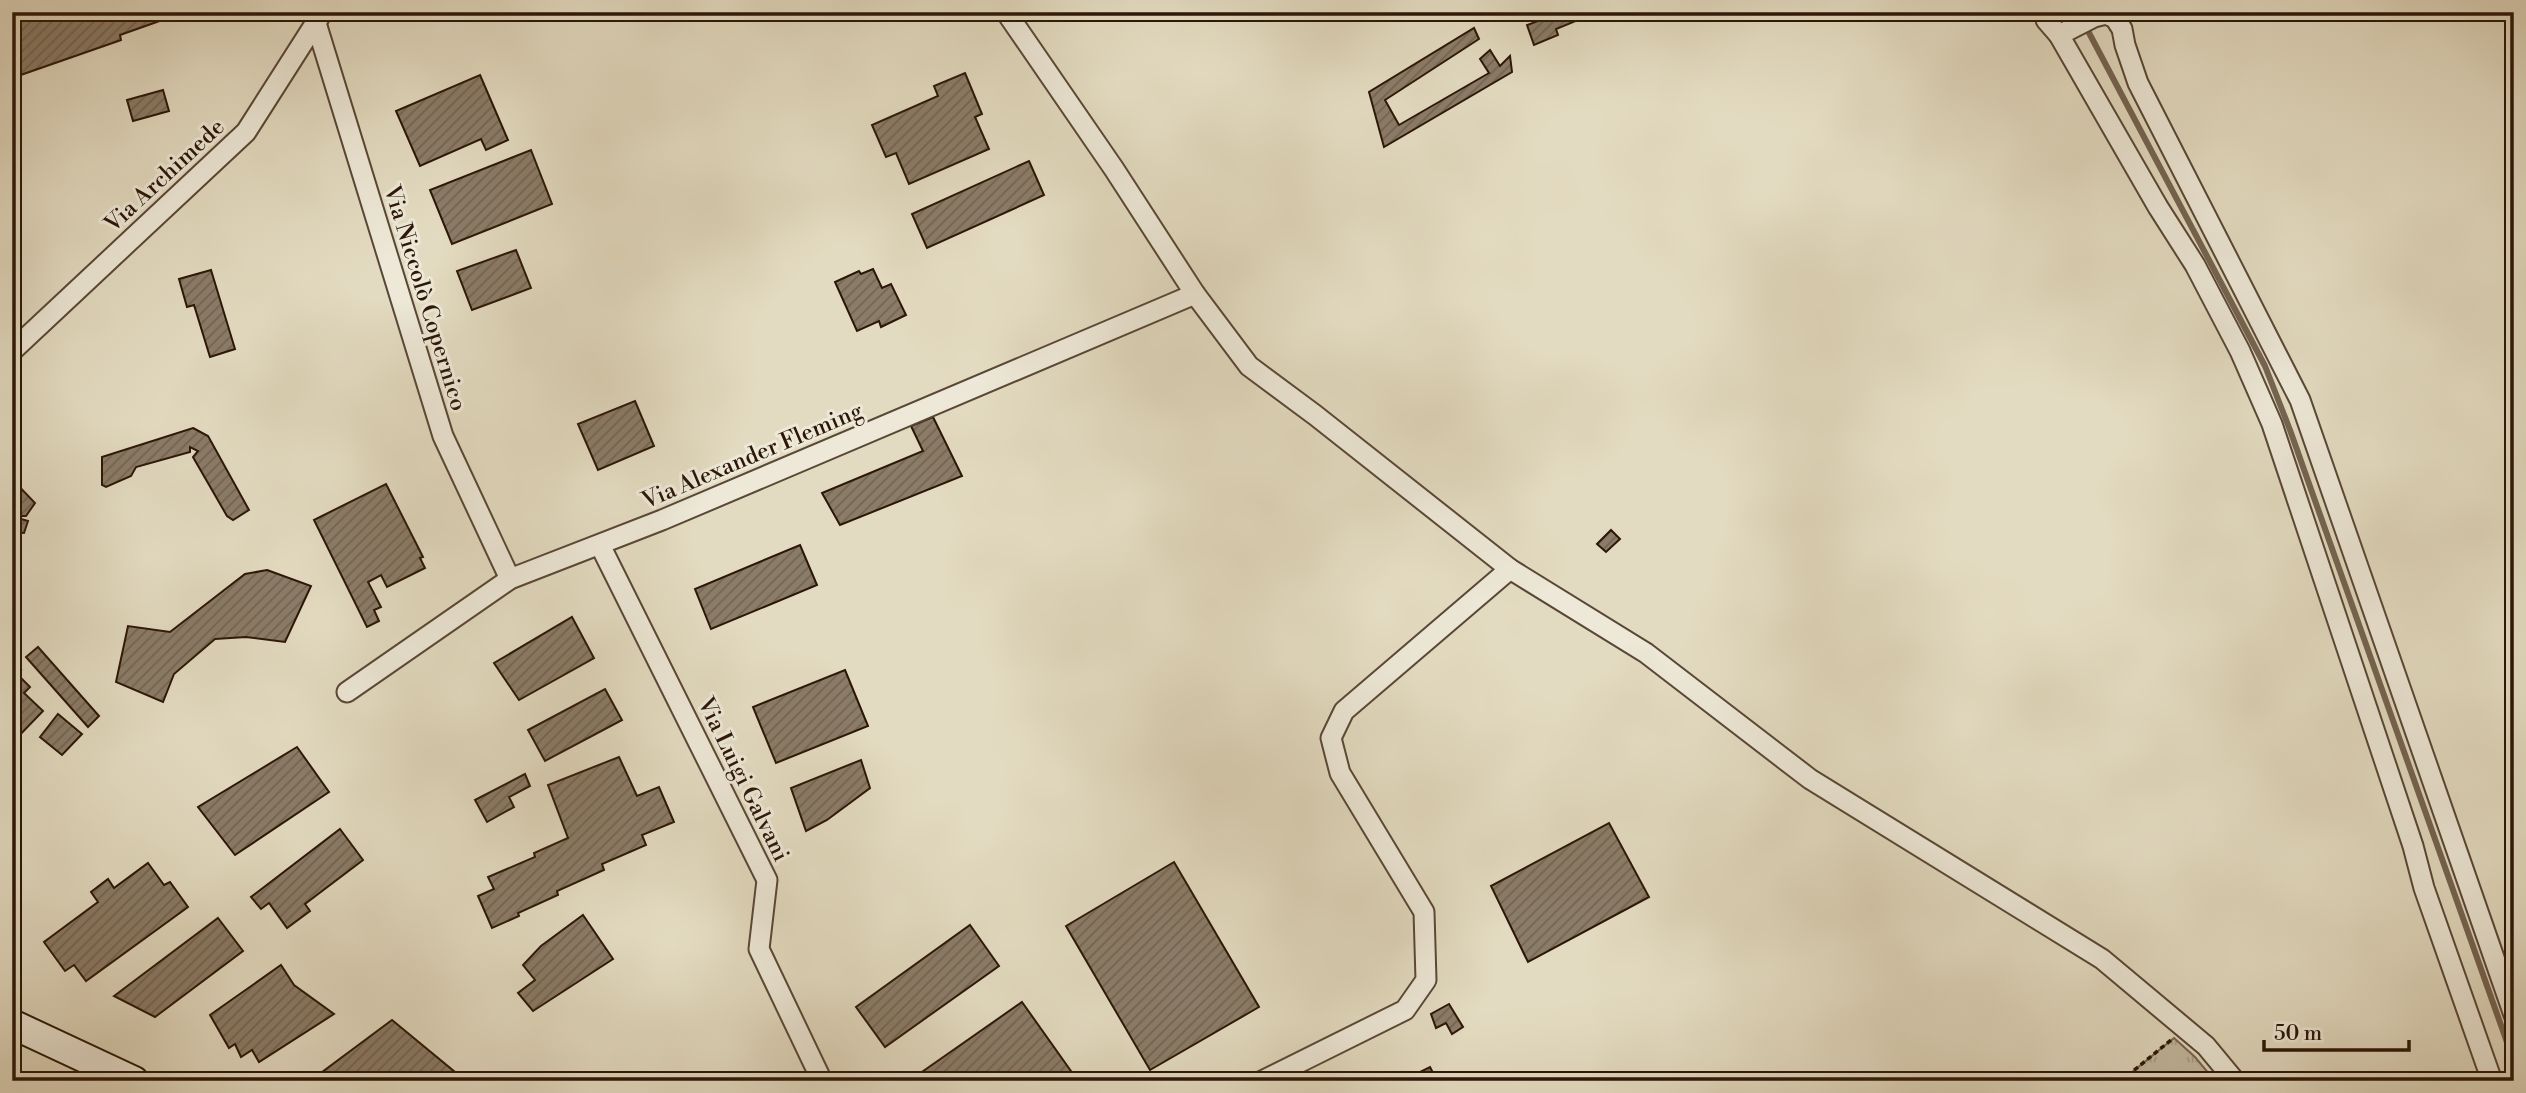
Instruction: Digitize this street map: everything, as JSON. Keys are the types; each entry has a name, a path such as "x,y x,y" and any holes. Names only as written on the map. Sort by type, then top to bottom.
{"main road":[{"path":"12,1024 95,1073 134,1081"}],"street":[{"path":"1006,12 1114,169 1195,294 1249,366 1510,569 1646,653 1811,779 2102,959 2206,1046 2235,1081"},
{"path":"2492,1081 2424,888 2413,846 2272,424 2240,351 2195,265 2158,207 2057,29 2106,14 2115,18 2122,29 2138,83 2300,400 2514,1015"},
{"name":"Via Archimede","path":"12,351 246,132 319,18"},
{"name":"Via Niccolò Copernico","path":"319,18 443,436 510,579"},
{"name":"Via Alexander Fleming","path":"346,692 510,579 600,545 1195,294"},
{"name":"Via Luigi Galvani","path":"600,545 767,880 759,949 822,1081"},
{"path":"1262,1081 1405,1010 1426,980 1424,912 1339,773 1331,738 1344,711 1510,569"}],"path":[{"path":"2121,1081 2185,1029"}],"green space":[{"path":"2174,1038 2215,1081 2121,1081"}],"building":[{"path":"185,12 120,35 121,40 12,78 12,14"},
{"path":"1581,12 1583,18 1556,29 1558,35 1534,45 1527,25 1541,20 1538,13"},
{"path":"1474,28 1479,39 1385,100 1399,125 1489,73 1480,59 1490,50 1500,66 1510,56 1512,72 1384,147 1369,92"},
{"path":"965,73 982,114 975,117 989,149 909,184 896,153 886,157 872,125 938,96 934,86"},
{"path":"480,75 508,140 486,150 481,139 420,166 396,111"},
{"path":"163,90 169,111 133,121 127,100"},
{"path":"531,150 552,204 452,244 430,190"},
{"path":"1029,161 1044,195 927,248 912,214"},
{"path":"516,250 531,288 472,310 457,271"},
{"path":"873,269 882,288 891,284 906,315 881,327 879,321 857,331 835,282 859,271 861,274"},
{"path":"211,270 235,349 210,357 194,305 187,307 179,279"},
{"path":"635,401 654,446 598,470 578,424"},
{"path":"933,417 962,476 840,525 822,493 923,451 911,426"},
{"path":"193,428 208,436 249,510 233,520 227,516 193,457 198,451 190,447 190,452 136,467 131,476 106,487 102,485 102,457"},
{"path":"12,479 35,503 26,516 21,516 21,519 28,521 24,533 12,532"},
{"path":"386,484 423,557 420,558 425,568 387,587 381,575 368,582 381,607 374,610 379,621 367,627 314,520"},
{"path":"1611,530 1620,539 1606,552 1597,544"},
{"path":"800,545 817,585 711,629 695,589"},
{"path":"267,570 311,586 285,642 246,637 215,639 174,674 163,702 116,682 128,626 170,632 245,574"},
{"path":"572,617 594,658 519,700 494,663"},
{"path":"38,647 99,716 88,727 26,657"},
{"path":"12,662 21,670 17,674 30,687 24,693 43,711 14,741 12,738"},
{"path":"845,670 868,726 776,763 753,707"},
{"path":"605,689 622,720 545,761 528,730"},
{"path":"58,714 82,734 62,755 40,737"},
{"path":"297,747 329,792 235,855 198,807"},
{"path":"619,757 637,796 659,787 674,822 642,835 646,845 602,864 604,870 557,891 558,895 492,928 478,896 494,889 488,877 535,857 534,853 568,838 548,785"},
{"path":"861,760 870,788 827,820 806,831 791,788"},
{"path":"525,774 530,786 509,797 514,807 487,822 475,800"},
{"path":"1609,823 1649,897 1528,962 1491,886"},
{"path":"340,829 363,860 305,904 310,911 287,928 269,903 261,909 251,897"},
{"path":"1174,862 1259,1007 1150,1070 1066,926"},
{"path":"148,863 164,885 170,882 188,907 86,981 74,965 65,971 44,942 98,902 91,892 108,879 114,888"},
{"path":"583,915 613,959 533,1011 518,993 535,980 523,965 541,946"},
{"path":"218,918 243,951 155,1017 114,996"},
{"path":"970,925 999,966 885,1047 856,1007"},
{"path":"281,965 294,985 334,1014 259,1062 252,1050 241,1057 235,1044 229,1048 210,1015"},
{"path":"1022,1002 1078,1081 909,1081"},
{"path":"1449,1004 1463,1027 1452,1034 1446,1023 1436,1028 1431,1014"},
{"path":"392,1020 461,1077 455,1081 434,1081 427,1075 419,1081 310,1081"},
{"path":"1430,1067 1437,1081 1390,1081 1402,1075 1404,1080"}],"waterway":[{"path":"2078,12 2265,366 2514,1062"}]}
